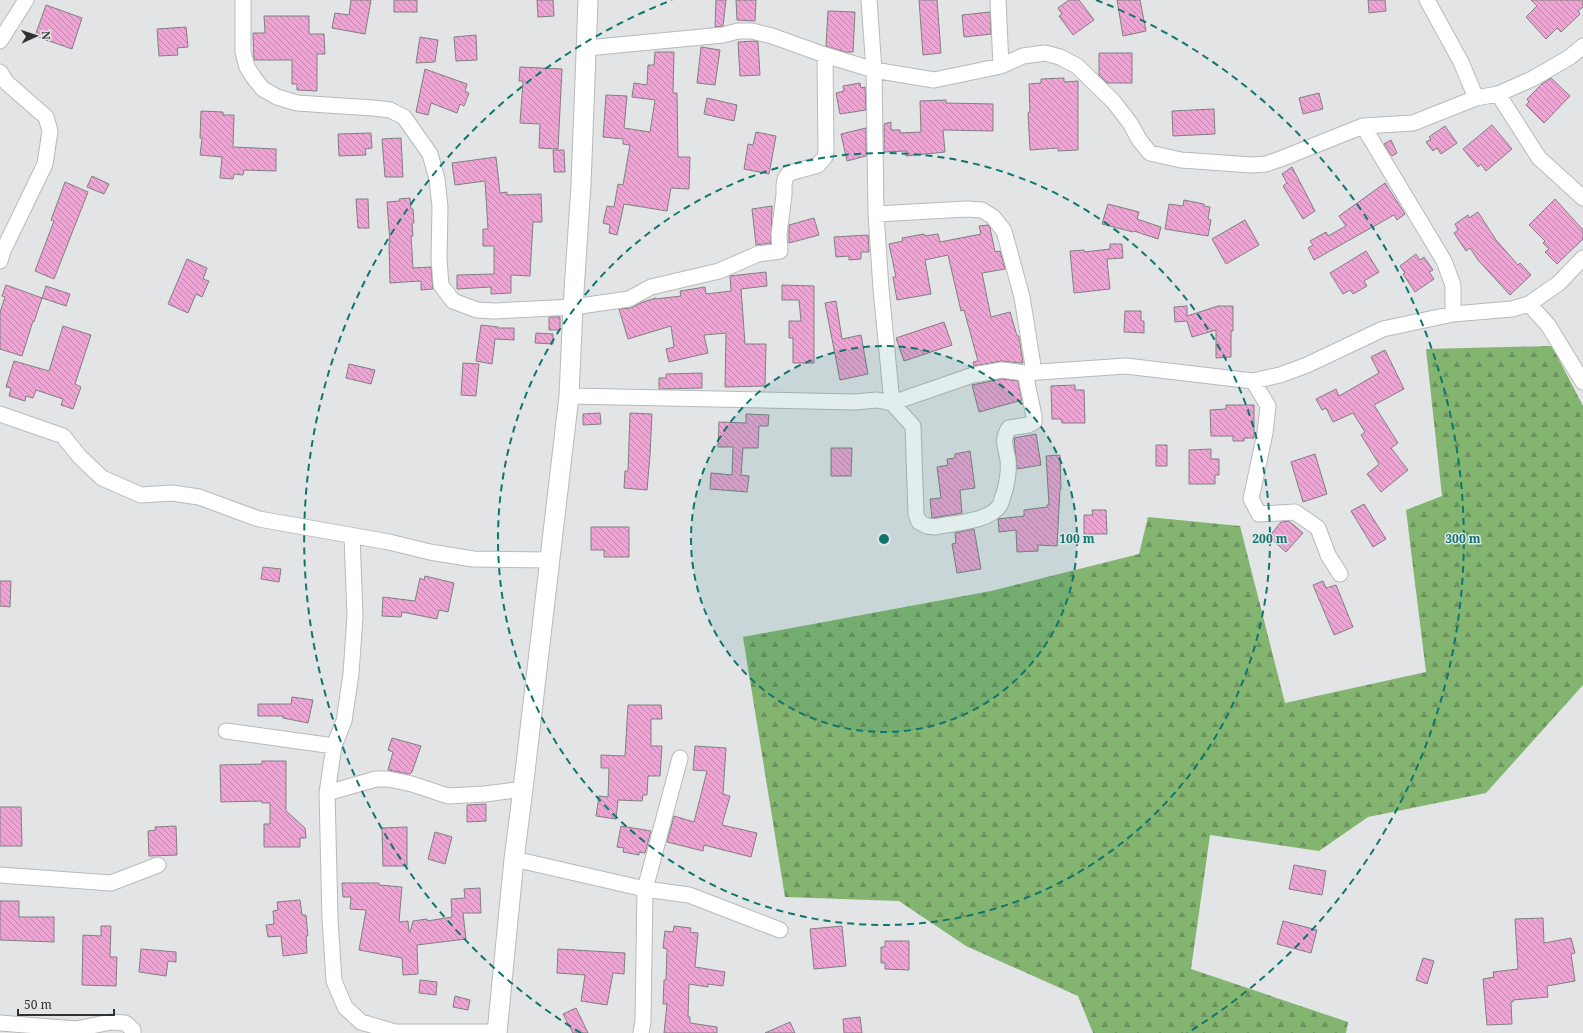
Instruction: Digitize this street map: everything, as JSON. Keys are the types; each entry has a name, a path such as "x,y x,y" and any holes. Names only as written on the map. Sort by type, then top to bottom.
{"street":[{"path":"0,41 26,0"},
{"path":"243,0 243,52 247,67 263,89 277,97 297,103 390,110 404,117 430,154 437,179 440,207 439,259 441,285 453,301 477,310 495,311 573,307 629,299 651,287 719,271 758,254 780,251 779,234 785,179 788,174 818,165 824,157 826,151 825,55"},
{"path":"352,536 355,616 351,674 344,721 334,746 327,793 330,919 334,982 345,1007 361,1022 395,1032 497,1033 514,859 569,396 581,185 588,0"},
{"path":"869,0 874,70 876,214 881,288 892,403 913,426 914,501 916,514 920,522 927,526 935,527 980,519 993,512 1000,505 1007,483 1008,461 1004,446 1006,434 1009,428 1028,425 1034,422 1022,297 1004,231 993,217 982,210 967,209 876,214"},
{"path":"998,0 1001,66"},
{"path":"1427,0 1461,62 1476,98"},
{"path":"587,48 723,35 738,31 752,32 772,36 825,55 874,70 934,80 1001,66 1023,56 1045,53 1060,57 1077,66 1113,102 1130,123 1140,141 1150,152 1180,160 1252,165 1266,164 1363,126 1413,123 1476,98 1498,94 1532,79 1570,57 1583,46"},
{"path":"0,72 7,83 46,117 50,131 45,164 1,254"},
{"path":"1498,94 1540,158 1583,198"},
{"path":"1363,126 1444,261 1453,286 1453,314"},
{"path":"569,396 855,402 877,400 892,403 973,375 1002,370 1029,372 1126,366 1253,381 1280,375 1307,365 1383,329 1453,314 1512,309 1528,304 1559,283 1583,258"},
{"path":"1528,304 1548,325 1583,382"},
{"path":"1253,381 1268,406 1265,433 1251,499 1259,514 1295,512 1318,528 1328,556 1340,574"},
{"path":"0,414 63,436 80,457 102,478 141,495 172,493 199,497 259,519 473,559 549,560"},
{"path":"226,731 334,746"},
{"path":"641,1033 643,1022 645,889 680,758"},
{"path":"327,793 376,779 388,779 412,784 448,796 485,794 523,789"},
{"path":"514,859 645,889 689,895 780,930"},
{"path":"0,875 111,883 158,865"},
{"path":"0,1023 76,1031 111,1022 125,1023 133,1033"}],"green space":[{"path":"1552,346 1583,406 1583,685 1486,793 1368,817 1319,851 1210,835 1191,969 1348,1022 1346,1033 1093,1033 1078,996 966,946 899,901 785,897 743,637 991,591 1139,554 1148,517 1240,526 1285,703 1426,672 1406,510 1442,496 1426,349"}],"building":[{"path":"351,0 371,0 365,34 332,28 335,13 349,15"},
{"path":"394,0 417,0 417,12 394,12"},
{"path":"537,0 553,0 554,16 538,17"},
{"path":"716,0 726,0 723,26 715,27"},
{"path":"736,0 756,0 755,21 737,20"},
{"path":"919,0 937,0 941,53 923,55"},
{"path":"1069,0 1079,0 1094,20 1073,35 1059,16 1062,14 1058,8"},
{"path":"1117,0 1140,0 1146,31 1123,36"},
{"path":"1368,0 1385,0 1386,11 1369,13"},
{"path":"1531,0 1583,0 1583,7 1578,11 1580,14 1561,32 1557,28 1546,39 1526,17 1537,6"},
{"path":"46,5 82,18 72,49 35,36"},
{"path":"828,11 855,12 853,52 845,52 826,46"},
{"path":"990,12 991,34 964,37 962,15"},
{"path":"264,16 309,16 309,34 324,34 325,54 317,54 317,91 297,90 297,84 292,84 292,60 254,60 253,33 265,33"},
{"path":"186,27 188,47 177,48 178,55 159,56 157,29"},
{"path":"476,35 477,60 456,61 454,37"},
{"path":"420,37 438,40 435,62 416,63"},
{"path":"738,42 758,42 760,75 740,76"},
{"path":"701,47 720,50 715,85 697,83"},
{"path":"655,52 674,52 673,93 677,93 678,157 690,157 689,189 671,188 667,211 624,204 617,235 609,233 610,225 603,223 607,206 614,207 618,184 623,185 630,145 623,144 623,139 603,137 606,95 627,96 624,128 650,132 655,100 632,97 634,83 647,85 648,65 654,65"},
{"path":"1099,53 1132,53 1132,83 1107,83 1099,75"},
{"path":"520,67 562,69 558,149 539,148 540,124 520,123 523,81 519,81"},
{"path":"425,69 467,84 465,91 469,93 464,106 460,104 457,113 431,103 428,115 416,112"},
{"path":"1064,78 1064,82 1078,81 1078,150 1058,151 1058,148 1030,150 1028,113 1030,112 1029,84 1041,83 1041,79"},
{"path":"1551,78 1570,96 1544,123 1526,105 1529,102 1527,99 1542,84"},
{"path":"860,83 861,88 865,87 866,110 840,114 836,93 844,91 843,86"},
{"path":"1319,93 1323,109 1303,114 1299,98"},
{"path":"707,98 737,105 734,121 704,114"},
{"path":"946,100 946,103 993,104 993,131 943,130 945,152 906,156 906,151 884,152 884,124 891,122 891,130 900,130 900,133 921,132 920,101"},
{"path":"1214,109 1215,134 1173,136 1172,111"},
{"path":"201,111 223,112 223,115 234,115 233,147 276,149 276,171 244,170 243,175 234,174 233,179 220,178 222,157 200,155 202,138 200,138"},
{"path":"1492,125 1512,149 1486,171 1481,164 1478,167 1463,149"},
{"path":"1445,126 1457,143 1441,154 1437,148 1433,151 1426,142 1431,139 1429,137"},
{"path":"866,128 866,156 847,161 841,134"},
{"path":"756,132 776,136 769,174 744,169 748,144 753,145"},
{"path":"371,133 372,148 365,149 366,155 339,156 338,134"},
{"path":"401,138 403,177 385,177 382,139"},
{"path":"1391,140 1397,153 1392,156 1384,144"},
{"path":"553,150 564,150 565,172 554,172"},
{"path":"496,157 500,193 507,192 507,195 541,194 542,222 533,222 530,276 511,275 511,293 491,294 491,287 457,289 457,275 494,274 494,246 483,246 483,229 488,229 485,181 455,185 452,163"},
{"path":"1292,167 1315,211 1303,219 1283,186 1287,183 1282,174"},
{"path":"92,176 109,184 104,194 87,187"},
{"path":"65,182 88,192 54,279 35,271 54,221 51,220"},
{"path":"1385,183 1405,214 1397,220 1394,215 1314,260 1308,248 1313,245 1310,241 1326,232 1328,236 1346,226 1339,216"},
{"path":"410,198 411,209 413,209 414,223 412,223 413,236 411,236 413,268 431,267 433,289 421,290 421,281 390,283 390,243 387,202 400,201 399,199"},
{"path":"356,199 368,199 369,228 358,228"},
{"path":"1555,199 1583,230 1583,239 1557,264 1545,252 1549,249 1543,243 1545,241 1529,225"},
{"path":"1184,200 1204,204 1204,206 1210,207 1208,219 1211,220 1208,236 1165,229 1169,204 1183,206"},
{"path":"1108,204 1139,212 1137,219 1161,227 1158,239 1134,231 1102,224"},
{"path":"772,206 771,243 756,245 752,209"},
{"path":"1478,212 1496,240 1518,265 1520,263 1531,275 1510,295 1478,260 1470,248 1466,251 1454,233 1458,230 1455,224 1468,215 1469,218"},
{"path":"814,218 819,235 789,243 789,225"},
{"path":"1245,220 1259,245 1226,264 1212,239"},
{"path":"988,225 995,252 1000,251 1005,269 982,273 991,317 1010,312 1017,336 1019,336 1023,363 1001,361 974,366 973,362 978,361 964,310 961,311 948,255 925,260 931,294 897,300 893,277 896,277 889,244 903,241 902,238 924,234 925,236 938,234 940,242 981,234 979,226"},
{"path":"868,235 869,252 861,252 861,259 849,260 849,256 836,257 834,237"},
{"path":"1110,244 1122,244 1123,258 1107,259 1110,289 1074,293 1070,251 1084,250 1084,252 1110,249"},
{"path":"1366,251 1379,272 1364,281 1367,286 1353,294 1350,290 1343,294 1330,273"},
{"path":"1416,254 1420,260 1424,257 1433,270 1429,272 1434,279 1415,292 1403,274 1405,273 1400,266"},
{"path":"187,259 207,268 203,279 209,281 202,297 196,294 188,313 168,304"},
{"path":"766,272 767,286 741,289 745,344 766,344 765,386 725,387 726,333 704,335 708,353 669,362 666,349 674,347 671,326 628,339 619,309 631,308 656,298 681,296 680,291 705,287 706,294 731,291 730,276"},
{"path":"6,285 42,298 22,356 0,349 0,312 5,297 2,296"},
{"path":"782,285 814,286 814,363 793,363 793,338 789,338 789,321 801,321 799,300 782,300"},
{"path":"46,286 70,294 66,306 42,298"},
{"path":"836,301 842,339 861,335 868,374 840,380 825,303"},
{"path":"1187,306 1187,316 1218,306 1233,306 1231,357 1216,358 1216,330 1192,337 1187,321 1175,322 1174,307"},
{"path":"1125,311 1141,311 1141,321 1144,321 1144,333 1124,332"},
{"path":"549,317 560,317 560,330 549,330"},
{"path":"944,322 952,345 904,361 896,338"},
{"path":"481,325 498,328 514,328 514,340 495,339 492,364 476,361"},
{"path":"63,326 91,335 75,384 81,387 73,409 61,405 63,399 36,390 33,398 26,396 25,401 9,396 11,388 6,387 14,361 49,371"},
{"path":"536,333 553,334 553,344 535,343"},
{"path":"1385,350 1404,389 1374,405 1398,443 1391,448 1408,470 1381,492 1367,474 1379,464 1361,435 1365,432 1353,413 1333,422 1326,408 1322,410 1316,399 1336,389 1339,396 1379,373 1371,357"},
{"path":"463,363 479,364 476,396 461,395"},
{"path":"349,364 375,370 371,384 346,378"},
{"path":"702,373 702,388 659,389 659,378 666,378 666,374"},
{"path":"1002,379 1018,381 1022,400 979,412 972,385"},
{"path":"1075,385 1075,390 1084,390 1085,423 1062,423 1061,419 1052,419 1051,386"},
{"path":"1226,405 1254,405 1254,438 1244,438 1244,441 1233,441 1233,436 1211,436 1210,410 1226,409"},
{"path":"600,413 601,424 583,425 583,414"},
{"path":"630,413 652,414 647,490 624,488 625,471 628,471"},
{"path":"746,414 769,415 768,426 759,426 758,448 743,448 741,475 749,476 747,492 710,489 711,473 732,475 733,447 718,447 719,422 746,423"},
{"path":"1036,434 1041,465 1017,469 1014,438"},
{"path":"1156,445 1167,445 1167,466 1156,466"},
{"path":"831,448 852,448 851,476 831,476"},
{"path":"1211,449 1211,459 1219,459 1219,475 1215,475 1215,484 1189,484 1189,450"},
{"path":"970,451 975,488 960,490 962,513 932,518 930,499 941,498 937,467 948,465 947,459 955,458 955,454"},
{"path":"1315,454 1327,494 1303,502 1291,462"},
{"path":"1060,455 1061,489 1057,546 1038,545 1038,551 1017,552 1016,530 999,532 998,519 1024,516 1024,510 1047,507 1047,505 1049,505 1046,456"},
{"path":"1364,504 1386,539 1373,547 1351,511"},
{"path":"1092,510 1106,510 1107,534 1084,534 1084,515 1093,515"},
{"path":"1289,521 1303,533 1286,552 1269,537 1281,522"},
{"path":"591,527 629,527 629,557 604,557 604,550 591,550"},
{"path":"974,529 981,569 957,573 952,544 956,543 955,533"},
{"path":"263,567 281,569 279,582 261,579"},
{"path":"425,576 454,583 448,612 439,610 437,619 402,612 401,617 382,616 383,597 415,601 420,578 424,580"},
{"path":"0,581 11,581 10,607 0,606"},
{"path":"1323,581 1326,588 1336,585 1353,627 1334,635 1313,585"},
{"path":"292,697 313,700 308,723 283,718 283,716 258,716 258,704 291,704"},
{"path":"628,705 661,705 662,719 651,719 651,746 662,746 660,776 648,776 647,795 643,795 642,801 618,800 616,819 596,816 599,796 608,797 609,768 601,768 601,755 625,756"},
{"path":"392,738 421,746 410,774 388,770 393,752 388,750"},
{"path":"695,746 726,748 723,794 730,796 722,825 757,833 751,857 704,845 703,851 667,842 674,816 694,822 707,771 693,770"},
{"path":"262,761 286,761 286,811 305,828 306,838 300,838 300,847 264,847 264,824 270,824 270,803 262,803 262,801 221,802 220,765 262,764"},
{"path":"486,804 486,821 467,822 467,805"},
{"path":"0,807 21,807 22,846 0,846"},
{"path":"176,826 177,855 149,856 148,831 156,830 155,827"},
{"path":"621,826 651,831 645,853 639,852 639,855 623,852 624,848 617,847"},
{"path":"407,827 407,866 383,866 382,828"},
{"path":"435,832 452,837 445,864 428,859"},
{"path":"1294,865 1326,871 1322,895 1289,889"},
{"path":"342,883 379,883 379,885 402,887 399,922 408,921 409,932 413,921 427,919 427,921 452,917 451,899 465,898 464,889 480,888 481,913 463,913 466,939 417,945 418,974 403,975 402,958 359,950 366,910 350,909 351,897 343,897"},
{"path":"300,900 302,915 306,915 308,936 306,936 307,953 283,956 281,936 268,937 266,925 274,924 273,911 278,910 277,902"},
{"path":"0,901 19,901 19,917 54,917 54,942 0,940"},
{"path":"1543,918 1544,943 1571,938 1575,953 1571,954 1575,981 1547,986 1548,997 1513,1000 1513,1002 1511,1002 1512,1024 1487,1025 1483,979 1494,977 1493,972 1518,969 1515,919"},
{"path":"1283,921 1317,930 1311,953 1277,944"},
{"path":"101,926 111,926 110,957 117,957 116,986 82,985 83,935 101,936"},
{"path":"674,926 691,928 690,932 698,933 695,967 725,972 723,986 708,984 708,987 689,984 688,1016 690,1017 690,1023 717,1027 717,1033 664,1033 667,1004 663,1004 664,980 666,980 667,949 663,948 665,931 673,932"},
{"path":"842,926 846,966 814,969 810,929"},
{"path":"885,941 909,941 909,970 885,969 885,963 881,963 881,947 885,947"},
{"path":"141,949 176,952 176,962 168,961 166,976 139,972"},
{"path":"558,949 625,953 624,974 613,973 607,1005 581,1001 585,975 557,973"},
{"path":"1423,958 1434,961 1427,984 1416,980"},
{"path":"420,980 437,982 436,995 419,993"},
{"path":"455,996 470,1000 468,1010 453,1007"},
{"path":"576,1008 588,1033 573,1033 563,1014"},
{"path":"860,1017 862,1033 844,1033 843,1019"},
{"path":"790,1022 795,1033 765,1033"}]}
